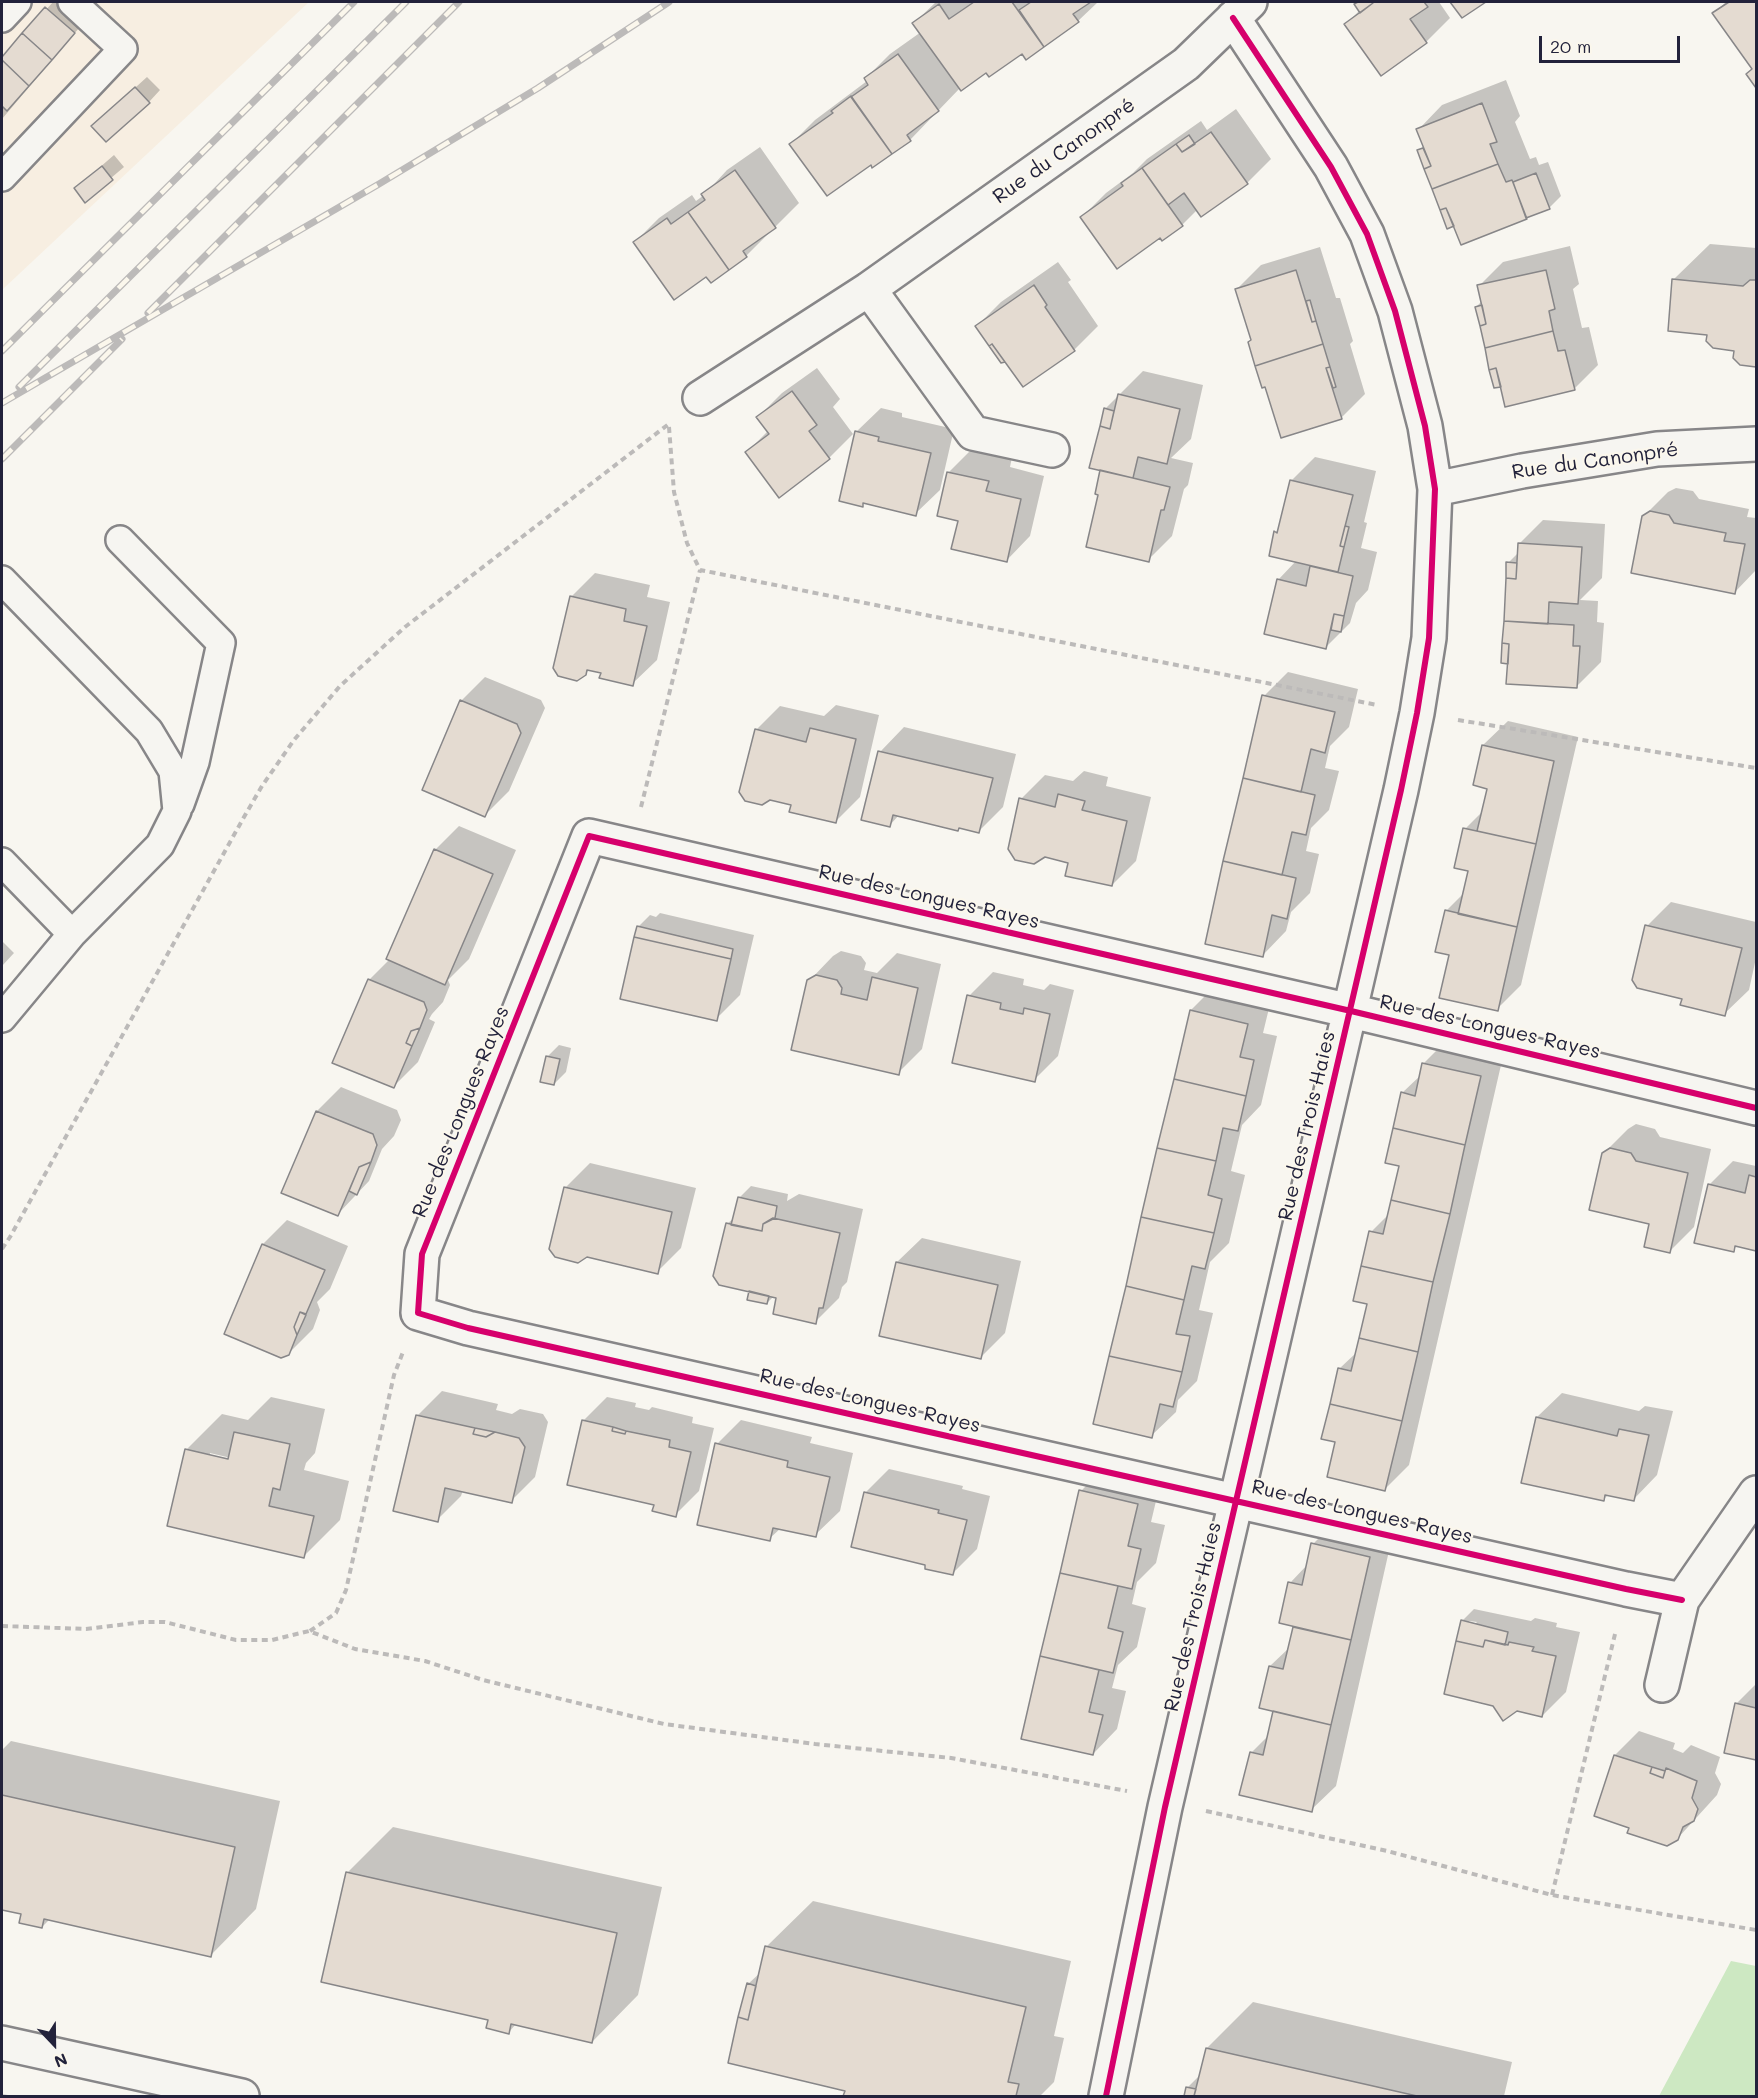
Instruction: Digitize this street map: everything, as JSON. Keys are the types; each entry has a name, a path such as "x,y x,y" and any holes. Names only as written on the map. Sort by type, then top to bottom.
{"street":[{"name":"Rue du Canonpré","path":"700,398 869,289 1186,64 1241,10"},
{"name":"Rue des Trois Haies","path":"1106,2097 1165,1807 1351,1011 1417,713 1429,638 1435,489 1425,426 1398,322 1367,234 1241,10"},
{"path":"869,289 973,433 1052,450"},
{"name":"Rue du Canonpré","path":"1435,489 1522,471 1658,449 1756,444"},
{"name":"Rue des Longues Rayes","path":"1682,1600 480,1330 418,1313 422,1254 589,836 1351,1011 1756,1108"},
{"path":"1662,1685 1682,1600 1756,1493"},
{"path":"2,2043 170,2089 242,2097"}],"lane":[{"path":"2,18 17,2"},
{"path":"2,177 123,49 72,2"},
{"path":"2,1018 72,934 160,845 177,811 195,762 221,643 120,540"},
{"path":"2,580 149,731 173,771 177,811"},
{"path":"2,862 72,934"}],"path":[{"path":"2,1249 244,817 294,740 340,686 405,627 700,398"},
{"path":"632,845 700,570 687,543 674,492 669,423"},
{"path":"700,570 1417,713 1756,768"},
{"path":"2,1626 86,1629 143,1622 165,1622 236,1640 272,1640 309,1631 336,1613 346,1590 394,1375 418,1313"},
{"path":"1552,1895 1626,1589"},
{"path":"309,1631 355,1649 425,1661 483,1680 664,1724 815,1744 951,1758 1126,1790 1165,1807 1209,1811 1387,1851 1552,1895 1756,1930"}],"shaded area":[{"path":"2,2 309,2 2,290"}],"green space":[{"path":"1731,1961 1756,1966 1756,2096 1659,2096"}],"building":[{"path":"974,2 1012,2 1044,47 1026,60 1022,54 989,77 986,73 961,91 912,23 939,4 949,19"},
{"path":"1031,2 1091,2 1073,14 1079,22 1044,47 1019,10"},
{"path":"1372,2 1424,2 1428,7 1410,19 1427,43 1381,76 1344,24"},
{"path":"1450,2 1486,2 1462,18"},
{"path":"1729,2 1756,2 1756,88 1746,74 1752,69 1712,13"},
{"path":"1373,3 1360,13 1354,4"},
{"path":"45,7 75,33 52,60 22,33"},
{"path":"22,33 52,60 29,86 2,60"},
{"path":"898,54 939,111 907,135 911,141 892,154 851,97 868,85 864,78"},
{"path":"2,60 29,86 7,111 2,106"},
{"path":"135,87 150,103 106,142 91,126"},
{"path":"851,96 892,154 872,168 871,165 827,196 789,144 833,113 831,111"},
{"path":"1482,103 1497,142 1490,144 1498,164 1432,189 1424,169 1431,166 1416,129"},
{"path":"1211,132 1248,184 1201,217 1184,193 1168,205 1142,168 1176,144 1182,152"},
{"path":"1189,135 1195,144 1182,152 1176,144"},
{"path":"1423,148 1431,166 1424,169 1417,150"},
{"path":"1498,164 1506,182 1512,180 1527,219 1461,245 1446,208 1440,210 1432,189"},
{"path":"102,166 113,180 85,203 74,188"},
{"path":"1142,168 1183,226 1162,241 1160,238 1117,269 1080,217 1123,186 1121,183"},
{"path":"735,170 776,228 743,251 747,257 729,270 688,212 705,200 701,194"},
{"path":"1536,173 1550,209 1526,218 1513,182"},
{"path":"1446,208 1454,226 1447,229 1440,210"},
{"path":"688,212 729,270 711,283 706,277 674,300 633,242 667,218 671,224"},
{"path":"1296,270 1312,322 1316,321 1323,344 1255,366 1248,342 1251,340 1235,289"},
{"path":"1546,270 1555,309 1549,311 1553,331 1485,348 1480,326 1486,324 1477,285"},
{"path":"1672,279 1743,286 1750,280 1756,280 1756,367 1740,365 1733,358 1734,351 1713,348 1706,341 1707,335 1668,331"},
{"path":"1034,285 1047,305 1045,307 1075,351 1023,387 992,344 989,346 975,326"},
{"path":"1310,300 1316,321 1312,322 1306,301"},
{"path":"1482,305 1486,324 1480,326 1475,307"},
{"path":"1553,331 1558,351 1565,350 1575,390 1505,407 1496,368 1489,370 1485,348"},
{"path":"992,344 1005,362 1001,363 989,346"},
{"path":"1323,344 1330,367 1326,368 1342,419 1281,438 1265,387 1262,388 1255,366"},
{"path":"1330,367 1336,387 1333,388 1326,368"},
{"path":"1496,368 1501,387 1494,388 1489,370"},
{"path":"792,391 817,425 809,431 830,459 779,498 745,452 769,434 756,417"},
{"path":"1118,394 1180,409 1167,464 1138,457 1133,478 1089,468 1100,426 1110,429"},
{"path":"1104,408 1114,411 1110,429 1100,426"},
{"path":"855,431 879,437 878,441 931,453 916,516 863,503 863,507 839,501"},
{"path":"1100,470 1170,487 1164,510 1161,510 1149,562 1086,547 1098,495 1095,494"},
{"path":"947,472 989,481 986,491 1021,499 1007,562 951,549 958,521 937,516"},
{"path":"1290,480 1353,495 1340,546 1344,547 1338,572 1269,556 1274,531 1277,533"},
{"path":"1650,511 1669,515 1674,523 1726,533 1724,541 1745,544 1735,594 1631,573 1642,516"},
{"path":"1345,526 1349,527 1344,547 1340,546"},
{"path":"1518,543 1582,547 1578,604 1549,602 1548,624 1504,621 1506,578 1516,579"},
{"path":"1506,562 1517,563 1516,579 1506,578"},
{"path":"1310,566 1353,576 1344,616 1334,614 1326,649 1264,634 1277,579 1306,586"},
{"path":"570,596 626,609 624,621 647,626 633,686 599,678 601,673 587,670 586,675 577,681 558,676 553,668"},
{"path":"1334,614 1344,616 1341,632 1331,630"},
{"path":"1504,621 1574,625 1573,646 1580,646 1577,688 1506,684 1509,644 1502,643"},
{"path":"1502,643 1509,644 1508,664 1501,663"},
{"path":"1262,695 1335,712 1325,753 1311,749 1301,792 1243,778"},
{"path":"460,700 517,724 521,733 485,817 422,790"},
{"path":"810,728 856,739 836,823 789,812 791,805 770,800 762,805 745,801 739,792 755,729 806,742"},
{"path":"1482,745 1554,761 1536,844 1477,831 1487,789 1473,785"},
{"path":"878,751 993,778 979,833 959,828 958,831 893,815 890,827 861,820"},
{"path":"1243,778 1315,795 1306,835 1292,832 1282,875 1223,861"},
{"path":"1058,794 1085,801 1082,810 1127,821 1112,886 1065,876 1068,863 1045,857 1034,864 1015,860 1008,849 1019,798 1055,807"},
{"path":"1463,828 1536,844 1517,927 1458,914 1468,871 1454,868"},
{"path":"434,849 493,874 445,985 386,959"},
{"path":"1223,861 1296,878 1287,919 1272,915 1263,957 1205,944"},
{"path":"1445,910 1517,927 1498,1011 1439,998 1449,955 1435,952"},
{"path":"1645,925 1742,948 1725,1016 1680,1005 1682,999 1637,988 1632,980"},
{"path":"637,926 733,949 731,959 634,937"},
{"path":"634,937 731,959 717,1021 620,999"},
{"path":"816,975 837,980 842,988 841,994 867,1000 872,977 918,988 899,1075 791,1050 807,980"},
{"path":"368,979 424,1002 427,1010 420,1028 411,1031 406,1043 412,1046 394,1088 332,1063"},
{"path":"967,995 1001,1003 1000,1009 1023,1014 1024,1008 1050,1014 1035,1082 952,1063"},
{"path":"1190,1010 1248,1024 1240,1057 1254,1060 1246,1096 1174,1079"},
{"path":"420,1028 412,1046 406,1043 411,1031"},
{"path":"546,1056 560,1059 554,1085 540,1082"},
{"path":"1422,1063 1481,1076 1465,1145 1393,1128 1401,1092 1415,1096"},
{"path":"1174,1079 1246,1096 1238,1131 1223,1128 1216,1161 1157,1148"},
{"path":"316,1111 373,1134 377,1145 371,1162 359,1167 338,1216 281,1193"},
{"path":"1393,1128 1465,1145 1450,1214 1391,1200 1399,1166 1385,1163"},
{"path":"1157,1148 1216,1161 1208,1195 1222,1199 1214,1233 1141,1217"},
{"path":"1610,1148 1631,1153 1636,1161 1688,1173 1670,1253 1644,1247 1649,1224 1589,1210 1602,1153"},
{"path":"371,1162 357,1195 349,1191 359,1167"},
{"path":"1749,1175 1756,1177 1756,1251 1735,1246 1734,1252 1694,1243 1708,1184 1745,1193"},
{"path":"564,1187 672,1212 658,1274 587,1257 578,1263 555,1257 549,1249"},
{"path":"738,1197 777,1206 775,1218 763,1224 762,1231 731,1225"},
{"path":"1391,1200 1450,1214 1433,1282 1361,1266 1369,1231 1383,1234"},
{"path":"1141,1217 1214,1233 1205,1269 1192,1266 1184,1300 1126,1286"},
{"path":"773,1218 840,1233 823,1308 819,1308 816,1324 773,1314 776,1298 719,1285 713,1276 726,1223 762,1231 763,1224"},
{"path":"262,1244 325,1270 306,1314 300,1312 294,1327 297,1335 289,1355 281,1358 224,1334"},
{"path":"896,1262 998,1285 981,1359 879,1336"},
{"path":"1361,1266 1433,1282 1418,1352 1359,1338 1367,1304 1353,1301"},
{"path":"1126,1286 1184,1300 1176,1334 1190,1336 1182,1372 1109,1356"},
{"path":"749,1291 769,1296 767,1304 747,1300"},
{"path":"300,1312 306,1315 297,1335 294,1327"},
{"path":"1359,1338 1418,1352 1402,1421 1330,1404 1338,1368 1351,1371"},
{"path":"1109,1356 1182,1372 1173,1407 1160,1404 1152,1438 1093,1424"},
{"path":"1330,1404 1402,1421 1385,1491 1327,1477 1335,1442 1321,1439"},
{"path":"416,1415 475,1428 473,1434 486,1437 495,1432 519,1438 525,1447 512,1503 445,1488 438,1522 393,1511"},
{"path":"1536,1417 1617,1436 1619,1429 1649,1435 1634,1501 1605,1495 1604,1501 1521,1483"},
{"path":"582,1420 613,1427 612,1431 625,1434 626,1431 670,1440 669,1447 691,1452 676,1517 652,1511 654,1505 567,1485"},
{"path":"613,1427 626,1431 625,1434 612,1431"},
{"path":"475,1428 495,1432 486,1437 473,1434"},
{"path":"234,1432 290,1444 280,1490 273,1488 269,1506 314,1516 304,1558 167,1526 185,1449 228,1459"},
{"path":"715,1443 788,1461 787,1467 830,1477 816,1537 773,1528 770,1541 697,1525"},
{"path":"1079,1490 1138,1504 1128,1546 1141,1549 1132,1589 1060,1573"},
{"path":"864,1492 939,1510 938,1513 967,1520 953,1575 925,1569 925,1565 851,1547"},
{"path":"1311,1543 1370,1557 1351,1640 1279,1623 1288,1582 1302,1585"},
{"path":"1060,1573 1118,1586 1108,1628 1123,1632 1113,1673 1040,1656"},
{"path":"1461,1620 1508,1632 1505,1645 1485,1640 1483,1647 1456,1641"},
{"path":"1293,1627 1351,1640 1331,1725 1259,1708 1269,1666 1283,1669"},
{"path":"1485,1640 1534,1647 1532,1651 1556,1656 1542,1717 1517,1711 1503,1721 1493,1706 1444,1694 1456,1641 1483,1647"},
{"path":"1040,1656 1099,1670 1089,1712 1103,1715 1093,1755 1021,1739"},
{"path":"1735,1703 1756,1708 1756,1760 1724,1753"},
{"path":"1273,1711 1331,1725 1312,1812 1239,1795 1250,1752 1263,1755"},
{"path":"1614,1755 1652,1767 1650,1773 1663,1778 1666,1768 1697,1781 1692,1798 1698,1809 1694,1821 1683,1827 1678,1840 1667,1846 1627,1833 1629,1828 1594,1816"},
{"path":"1652,1767 1665,1771 1663,1778 1650,1773"},
{"path":"2,1795 235,1847 211,1957 44,1919 42,1928 19,1923 21,1914 2,1910"},
{"path":"346,1872 617,1933 592,2043 511,2024 509,2034 486,2028 488,2020 321,1982"},
{"path":"765,1946 1026,2007 1008,2082 1019,2084 1016,2096 843,2096 845,2091 728,2063 738,2017 748,2020"},
{"path":"747,1983 756,1986 748,2020 738,2017"},
{"path":"1206,2048 1417,2096 1194,2096"},
{"path":"1186,2087 1196,2089 1194,2096 1184,2096"}],"railway":[{"path":"2,351 354,2"},
{"path":"19,387 406,2"},
{"path":"148,313 459,2"},
{"path":"2,403 379,184 538,88 669,2"},
{"path":"2,459 122,339"}],"cycle path":[{"path":"1106,2096 1165,1807 1401,790 1429,638 1435,489 1425,426 1395,311 1367,234 1331,167 1233,18"},
{"path":"1682,1600 468,1328 418,1313 422,1254 589,836 1351,1011 1756,1108"}]}
